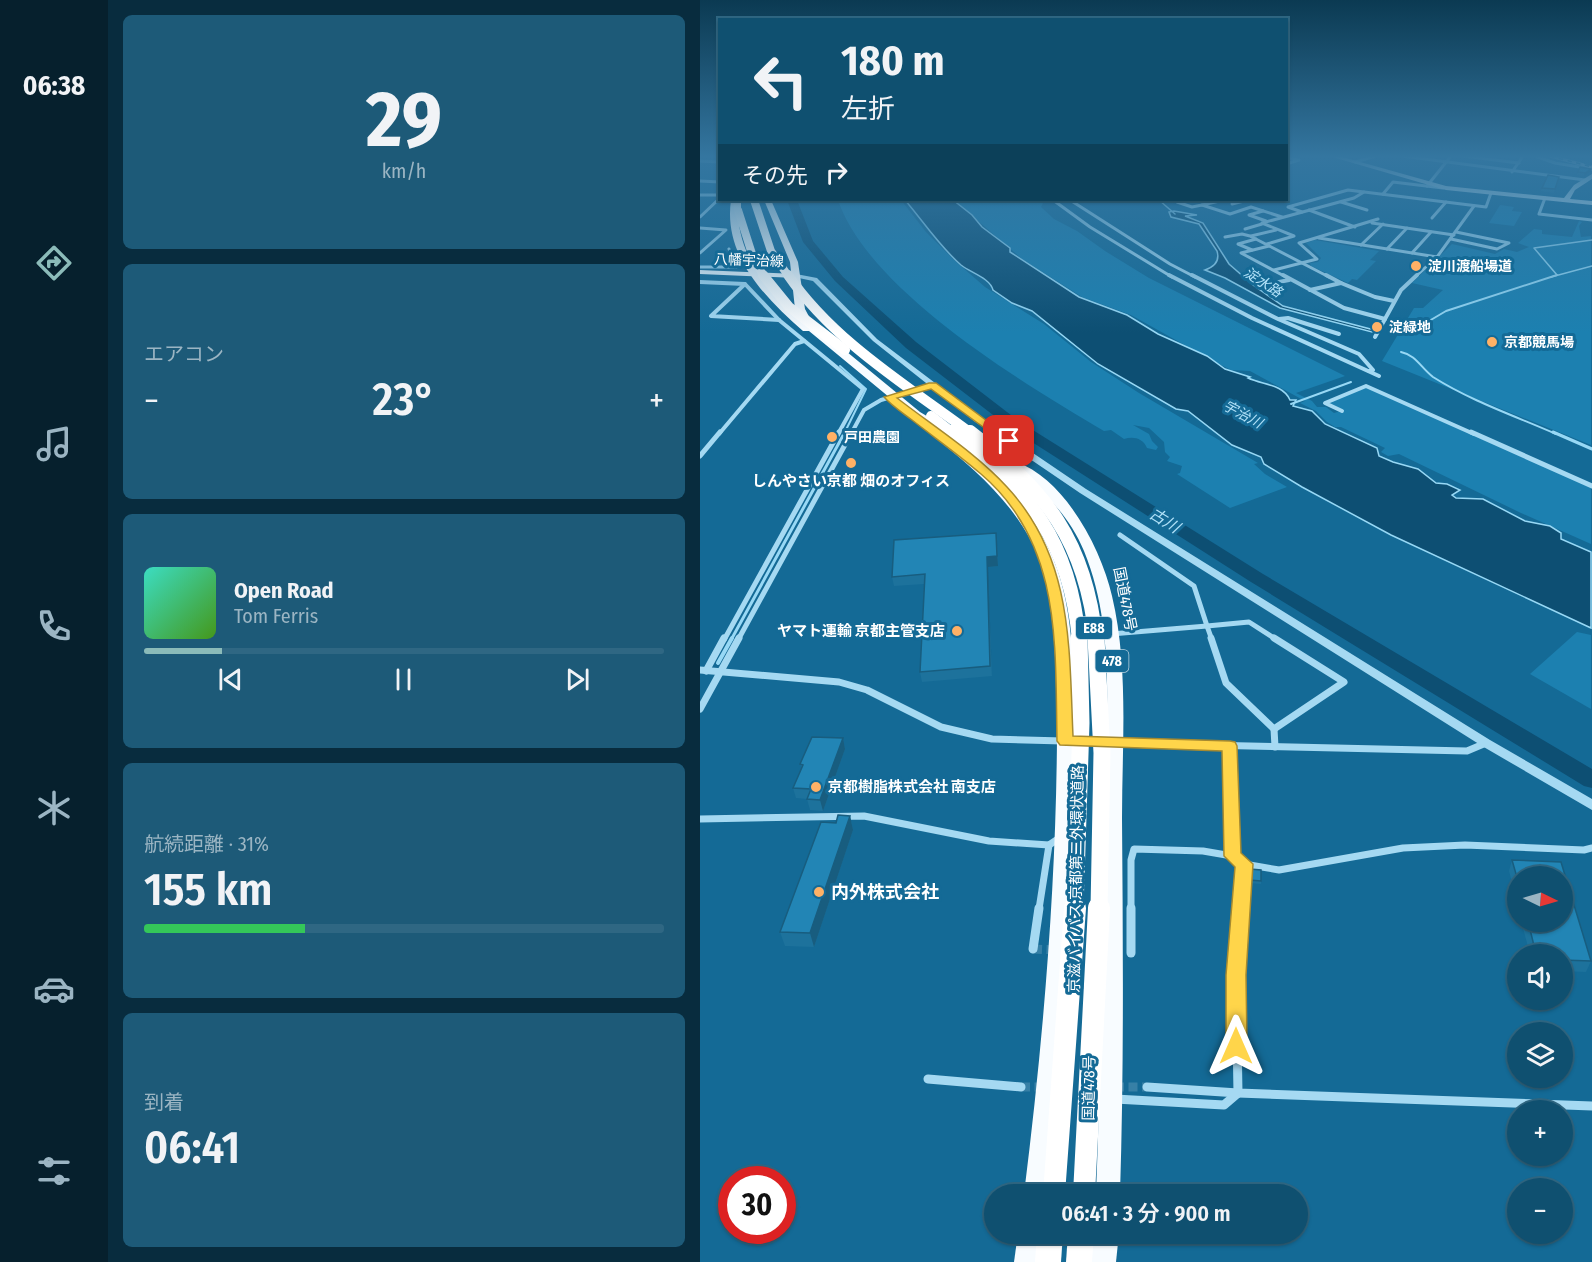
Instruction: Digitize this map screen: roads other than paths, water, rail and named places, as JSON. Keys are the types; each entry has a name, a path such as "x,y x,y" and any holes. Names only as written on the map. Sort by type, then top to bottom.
{"highway":[{"name":"国道478号","path":"734,215 734,228 749,279 772,298 798,331 930,423 1028,473 1059,500 1077,523 1092,552 1103,589 1110,634 1113,743 1112,1099 1108,1184"},
{"name":"京滋バイパス;京都第二外環状道路","path":"745,215 768,267 802,310 845,350 978,452 1013,484 1037,512 1050,533 1069,580 1078,635 1080,667 1079,806 1070,986 1055,1184"},
{"name":"京滋バイパス;京都第二外環状道路","path":"758,215 764,238 811,306 840,333 992,449 1027,480 1065,531 1085,578 1091,604 1098,665 1101,773 1096,985 1085,1184"},
{"path":"764,215 792,278"},
{"name":"国道478号","path":"774,215 794,262 792,278 800,309 809,326 891,397 986,472 1004,490 1029,523 1046,560 1057,599 1063,650 1064,835 1049,1063 1037,1184"},
{"path":"1027,1262 1029,1244"},
{"path":"1048,1262 1049,1244"},
{"path":"1079,1262 1080,1244"},
{"path":"1103,1262 1105,1244"}],"main road":[{"name":"八幡宇治線","path":"700,270 749,279 792,278"}],"street":[{"path":"1074,215 1146,261 1236,309 1379,376"},
{"path":"1093,215 1170,264 1278,319 1359,354 1373,370 1368,372"},
{"path":"1249,215 1276,230 1294,236 1241,253 1344,309 1385,319"},
{"path":"1275,215 1282,217"},
{"path":"1245,229 1290,215"},
{"path":"1321,215 1353,227"},
{"path":"1432,218 1435,215"},
{"path":"1377,334 1401,290 1437,257 1468,215"},
{"path":"1546,215 1591,220"},
{"path":"1273,271 1317,259 1299,243 1378,219"},
{"path":"1370,222 1454,236 1486,237 1509,243 1497,249 1454,236"},
{"path":"1361,245 1383,224"},
{"path":"1338,241 1353,227"},
{"path":"700,228 734,228"},
{"path":"700,228 726,230 700,253"},
{"path":"1387,249 1407,228"},
{"path":"1250,236 1276,230"},
{"path":"1412,253 1431,232"},
{"path":"1225,237 1242,234 1250,236 1341,283 1375,297 1394,301"},
{"path":"1316,237 1437,257"},
{"path":"1475,244 1486,237"},
{"path":"1252,250 1238,244 1256,239"},
{"path":"700,270 736,267 729,249"},
{"path":"792,278 815,279 875,340 932,385 986,426 1102,504 1486,743 1591,805"},
{"path":"700,282 749,279"},
{"path":"749,279 779,320 798,331 863,389 852,412 703,670 839,682 867,690 941,726 992,739 1084,742"},
{"path":"749,279 711,316 779,320"},
{"path":"1264,285 1290,280"},
{"path":"1310,291 1341,283"},
{"path":"1278,319 1288,318 1339,334"},
{"path":"700,456 795,344 798,331"},
{"path":"700,709 862,413 874,403 932,385"},
{"path":"1342,411 1325,403 1366,386 1591,486"},
{"path":"852,412 862,413"},
{"path":"1120,535 1194,586 1226,683 1274,729 1275,747"},
{"path":"1110,634 1249,622 1344,682 1274,729"},
{"path":"1094,742 1467,751 1486,743"},
{"path":"1230,746 1232,856"},
{"path":"700,819 864,816 950,835 1049,845 1064,835"},
{"path":"1033,949 1049,845"},
{"path":"1131,953 1130,860 1134,849 1202,851 1232,856 1244,864 1279,870 1403,848 1465,845 1584,850 1591,848"},
{"path":"1238,1093 1236,975 1244,864"},
{"path":"928,1079 1021,1087"},
{"path":"1147,1087 1238,1093 1591,1106"},
{"path":"1112,1099 1224,1105 1238,1093"}],"water":[{"name":"宇治川","path":"917,215 972,215 982,227 1010,248 1010,252 1079,297 1127,315 1158,334 1207,356 1225,369 1278,388 1290,400 1296,400 1293,406 1312,411 1325,424 1377,448 1379,456 1418,469 1436,483 1447,484 1460,490 1452,495 1456,498 1483,499 1525,521 1550,526 1561,533 1561,539 1591,552 1591,628 1391,535 1302,487 1264,464 1261,457 1232,445 1188,411 1176,409 1098,364 1032,311 1012,303 993,290 988,282 961,265 938,242"},
{"path":"1170,215 1197,215 1185,216 1203,223 1229,264 1253,285 1283,306 1374,330 1372,332 1280,308 1225,278 1205,270 1216,263 1217,251 1199,224"}],"waterway":[{"name":"古川","path":"798,215 808,242 839,279 911,345 1015,425 1257,578 1592,780"},
{"path":"1407,334 1446,311 1557,275 1534,248 1592,240"},
{"path":"1551,277 1592,266"},
{"path":"1401,352 1411,356 1433,377 1448,386 1556,434"},
{"path":"840,366 866,389 845,432"},
{"path":"1291,404 1351,382"},
{"path":"731,640 845,432"},
{"path":"1553,432 1592,449"},
{"path":"718,663 732,638"}],"tunnel":[{"path":"1033,949 1056,950"},
{"path":"1021,1087 1045,1087"},
{"path":"1115,1087 1147,1087"}],"place":[{"name":"淀川渡船場道","path":"1416,266"},
{"name":"淀緑地","path":"1377,327"},
{"name":"京都競馬場","path":"1492,342"},
{"name":"戸田農園","path":"832,437"},
{"name":"しんやさい京都 畑のオフィス","path":"851,463"},
{"name":"ヤマト運輸 京都主管支店","path":"957,631"},
{"name":"京都樹脂株式会社 南支店","path":"816,787"},
{"name":"内外株式会社","path":"819,892"}],"water label":[{"name":"淀水路","path":"1263,282"}]}
